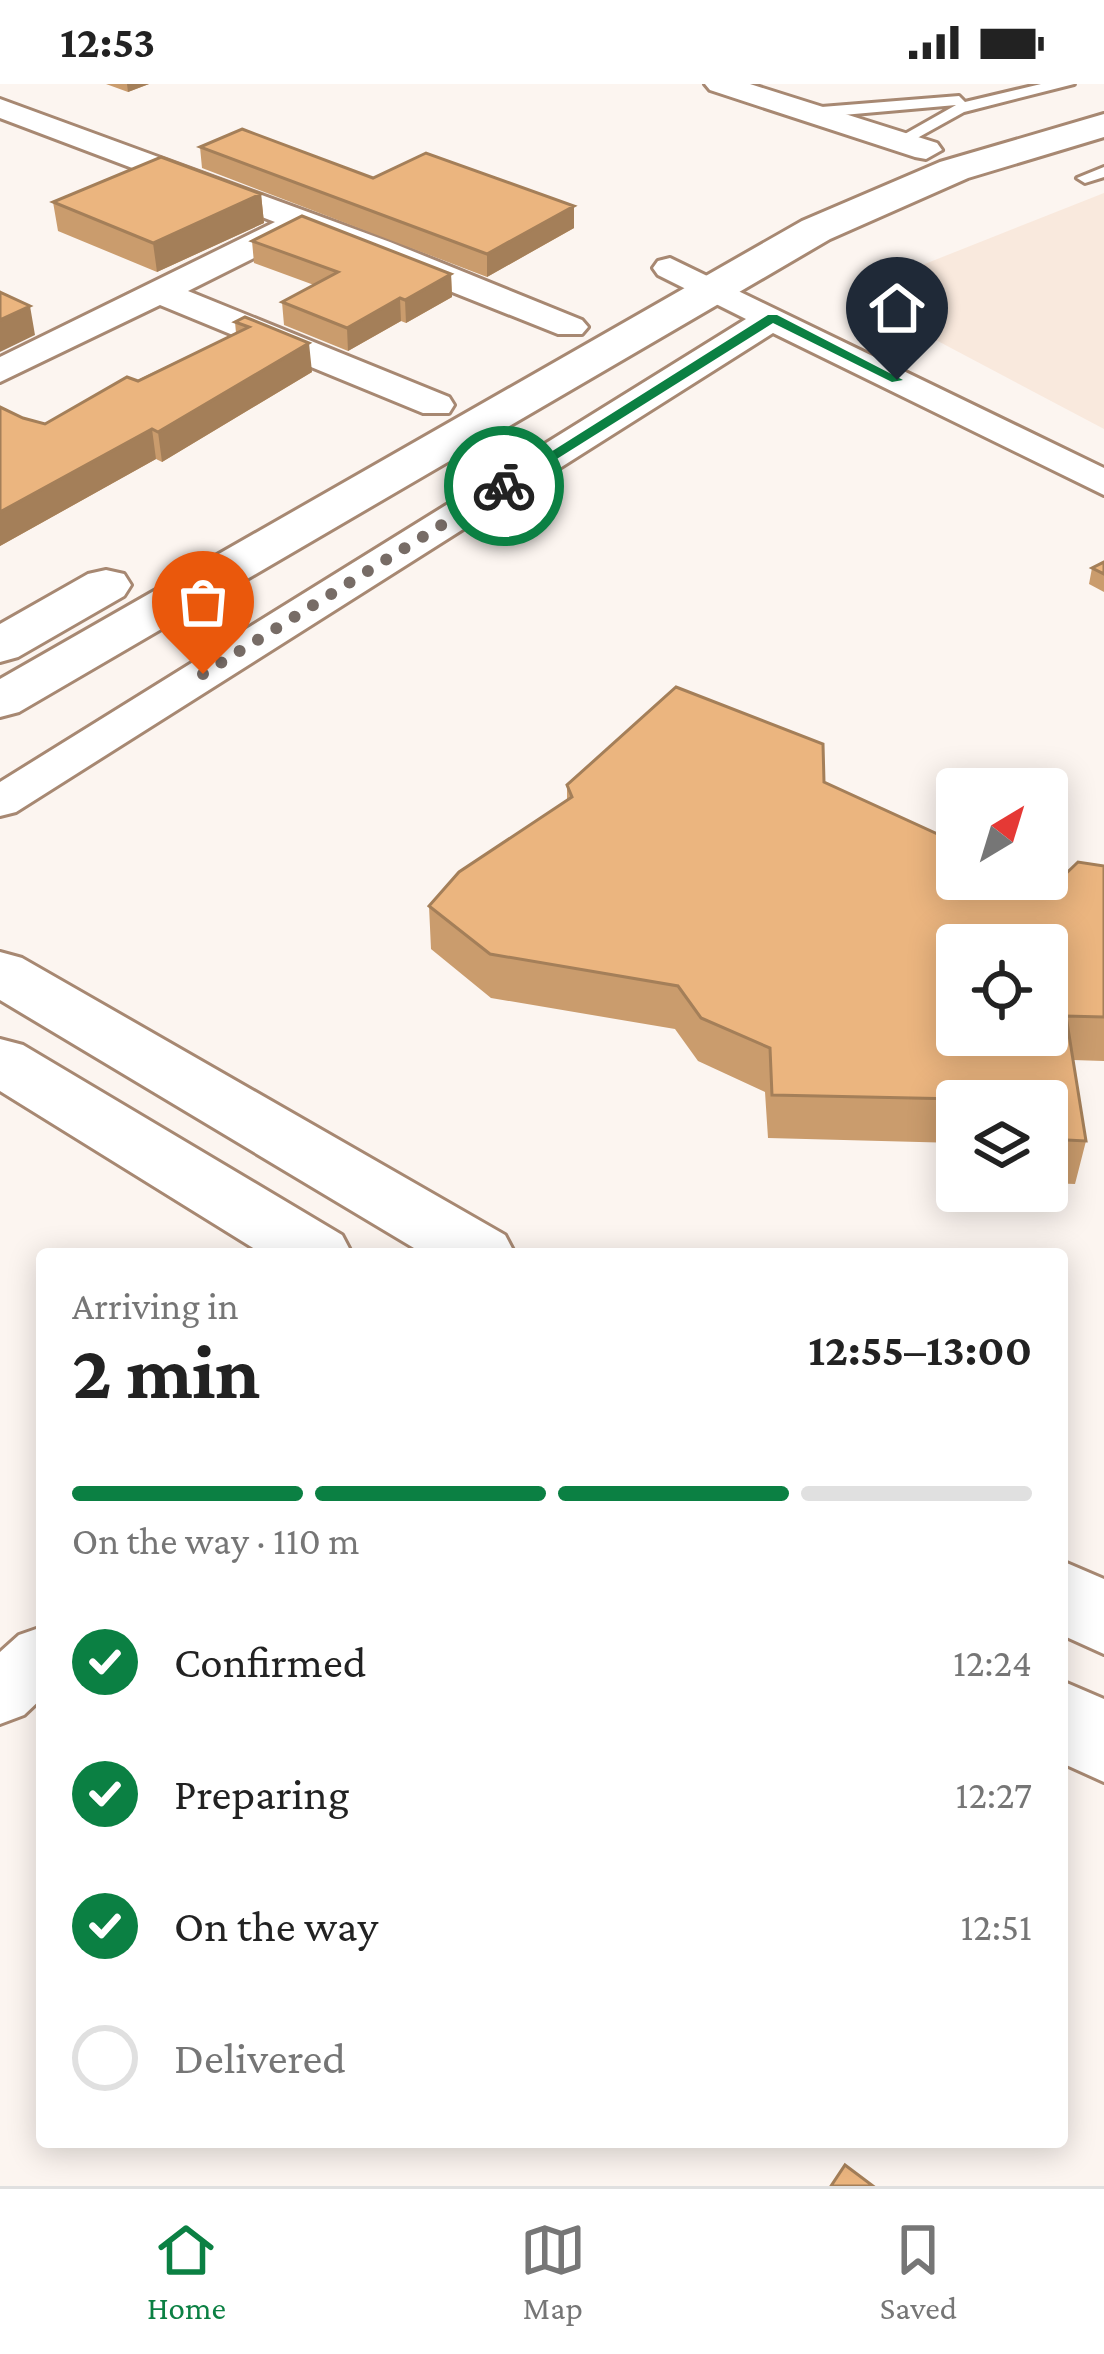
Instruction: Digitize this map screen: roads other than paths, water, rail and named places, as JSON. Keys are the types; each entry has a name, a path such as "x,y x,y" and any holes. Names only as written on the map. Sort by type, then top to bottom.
{"main road":[{"path":"0,701 690,278 782,213 914,146 1104,103"},
{"path":"397,426 570,327 896,191 1104,125"},
{"path":"199,532 258,499"},
{"path":"0,646 139,567"},
{"path":"0,973 470,1248"},
{"path":"0,1061 307,1248"},
{"path":"1068,1598 1104,1619"},
{"path":"1068,1722 1104,1744"}],"street":[{"path":"720,84 914,146"},
{"path":"0,108 378,249 570,327"},
{"path":"0,371 298,223"},
{"path":"690,278 1104,483"},
{"path":"162,293 436,405"},
{"path":"0,802 772,318"},
{"path":"0,1694 36,1661"}],"lane":[{"path":"809,112 987,97 1067,84"},
{"path":"914,146 923,123 987,97"},
{"path":"1085,178 1104,172"}]}
